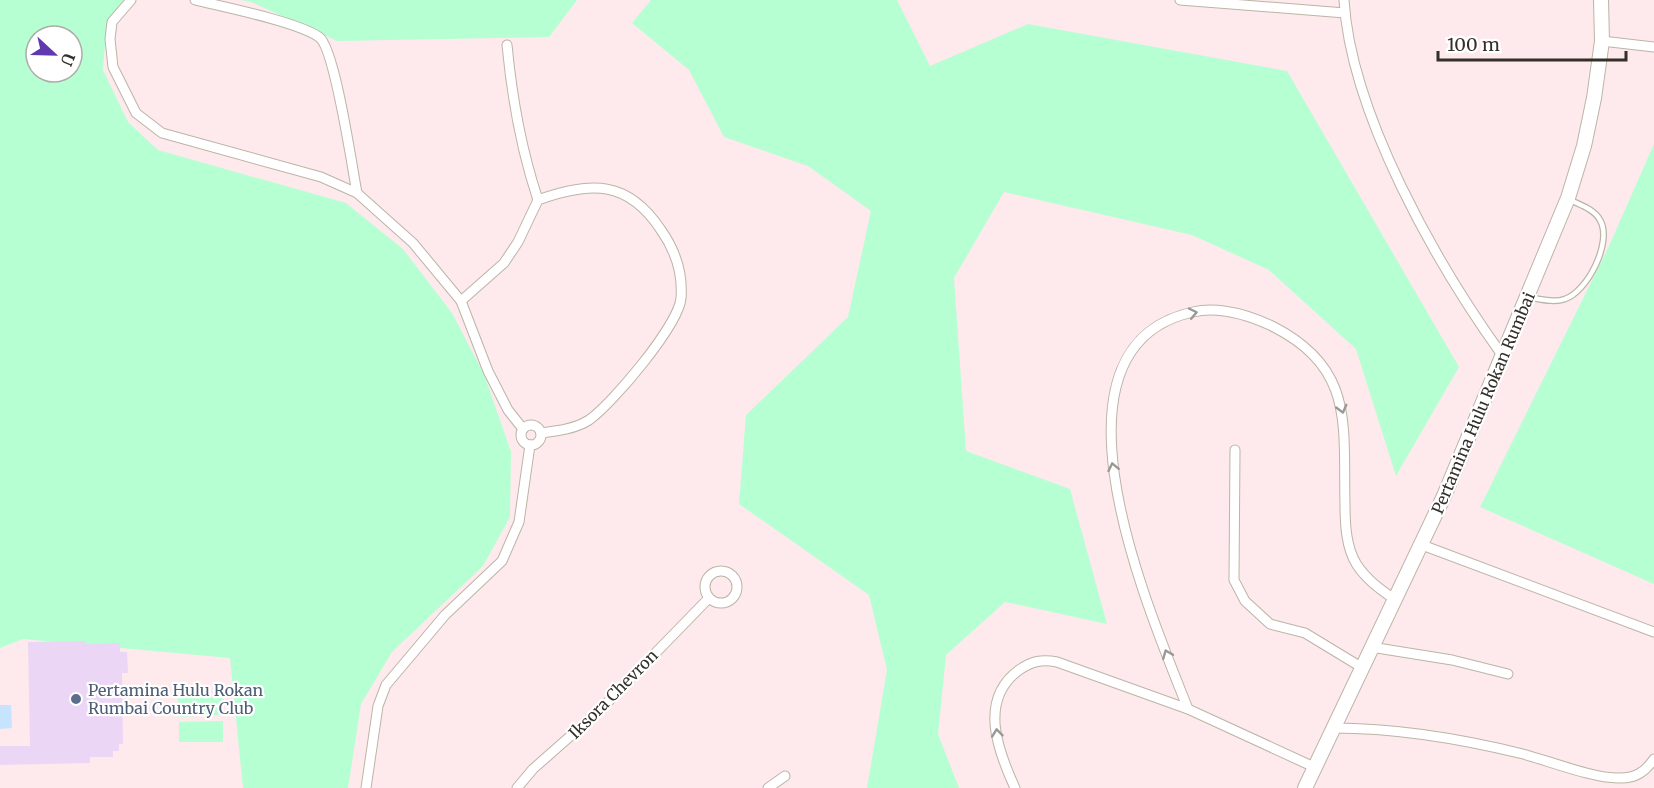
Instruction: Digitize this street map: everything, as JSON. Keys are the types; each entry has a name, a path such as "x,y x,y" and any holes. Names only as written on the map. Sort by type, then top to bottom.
{"street":[{"path":"131,0 112,22 110,39 113,67 136,113 162,133 321,177 357,193 414,243 461,301 488,371 508,410 522,429 521,439 530,445"},
{"path":"195,0 300,29 326,43 337,82 357,193"},
{"path":"1180,0 1345,14"},
{"path":"1344,0 1351,52 1373,120 1416,215 1475,317 1502,355"},
{"name":"Pertamina Hulu Rokan Rumbai","path":"1305,788 1394,598 1422,545 1568,198 1588,128 1602,41 1601,0"},
{"path":"1602,41 1654,47"},
{"path":"461,301 504,263 518,242 538,200 523,152 513,103 507,45"},
{"path":"538,200 560,192 601,188 631,196 650,212 669,240 681,271 681,300 673,320 623,386 589,419 564,430 541,433"},
{"path":"1188,709 1154,623 1137,569 1110,457 1113,402 1126,360 1138,341 1171,319 1193,312 1212,310 1239,314 1269,325 1311,350 1335,388 1344,420 1345,518 1350,551 1357,565 1372,583 1394,598"},
{"path":"522,429 533,425 541,433"},
{"path":"530,445 538,442 541,433"},
{"path":"366,788 378,706 386,684 445,615 502,561 519,522 530,445"},
{"path":"1235,450 1234,580 1245,601 1257,615 1270,624 1305,633 1361,667"},
{"path":"1422,545 1654,632"},
{"name":"Iksora Chevron","path":"517,788 533,769 601,709 708,599"},
{"path":"1371,647 1452,660 1508,674"},
{"path":"1015,788 1000,755 995,710 998,698 1009,679 1035,661 1058,662 1188,709 1314,767"},
{"path":"1333,728 1357,728 1459,741 1521,753 1617,778 1643,773 1654,759"},
{"path":"768,788 786,776"}],"lane":[{"path":"1528,297 1554,301 1577,293 1589,277 1599,257 1603,239 1599,217 1568,198"}],"shaded area":[{"path":"0,0 1654,0 1654,788 0,788"}],"green space":[{"path":"0,0 132,0 107,21 103,70 128,122 158,150 346,203 403,249 452,313 484,374 511,452 510,517 483,566 392,652 361,704 348,788 243,788 230,658 23,639 0,648"},
{"path":"241,0 577,0 549,37 337,41 251,2"},
{"path":"651,0 897,0 930,66 1028,24 1287,71 1459,367 1396,476 1356,349 1269,270 1192,235 1004,192 954,278 966,451 1070,489 1107,624 1005,602 946,655 938,734 959,788 867,788 887,670 869,595 739,504 746,415 848,317 871,211 808,166 724,137 689,70 632,23"},
{"path":"1654,144 1654,584 1480,507 1609,246"},
{"path":"223,695 223,715 179,717 178,697"},
{"path":"223,721 223,742 179,742 179,722"}],"water":[{"path":"0,705 11,705 12,728 0,729"}],"building":[{"name":"Pertamina Hulu Rokan Rumbai Country Club","path":"86,641 86,644 120,643 120,652 127,652 128,673 122,673 123,744 119,744 119,751 113,751 113,757 90,757 90,763 0,765 0,746 30,746 28,642"}],"place":[{"name":"Pertamina Hulu Rokan Rumbai Country Club","path":"76,699"}]}
